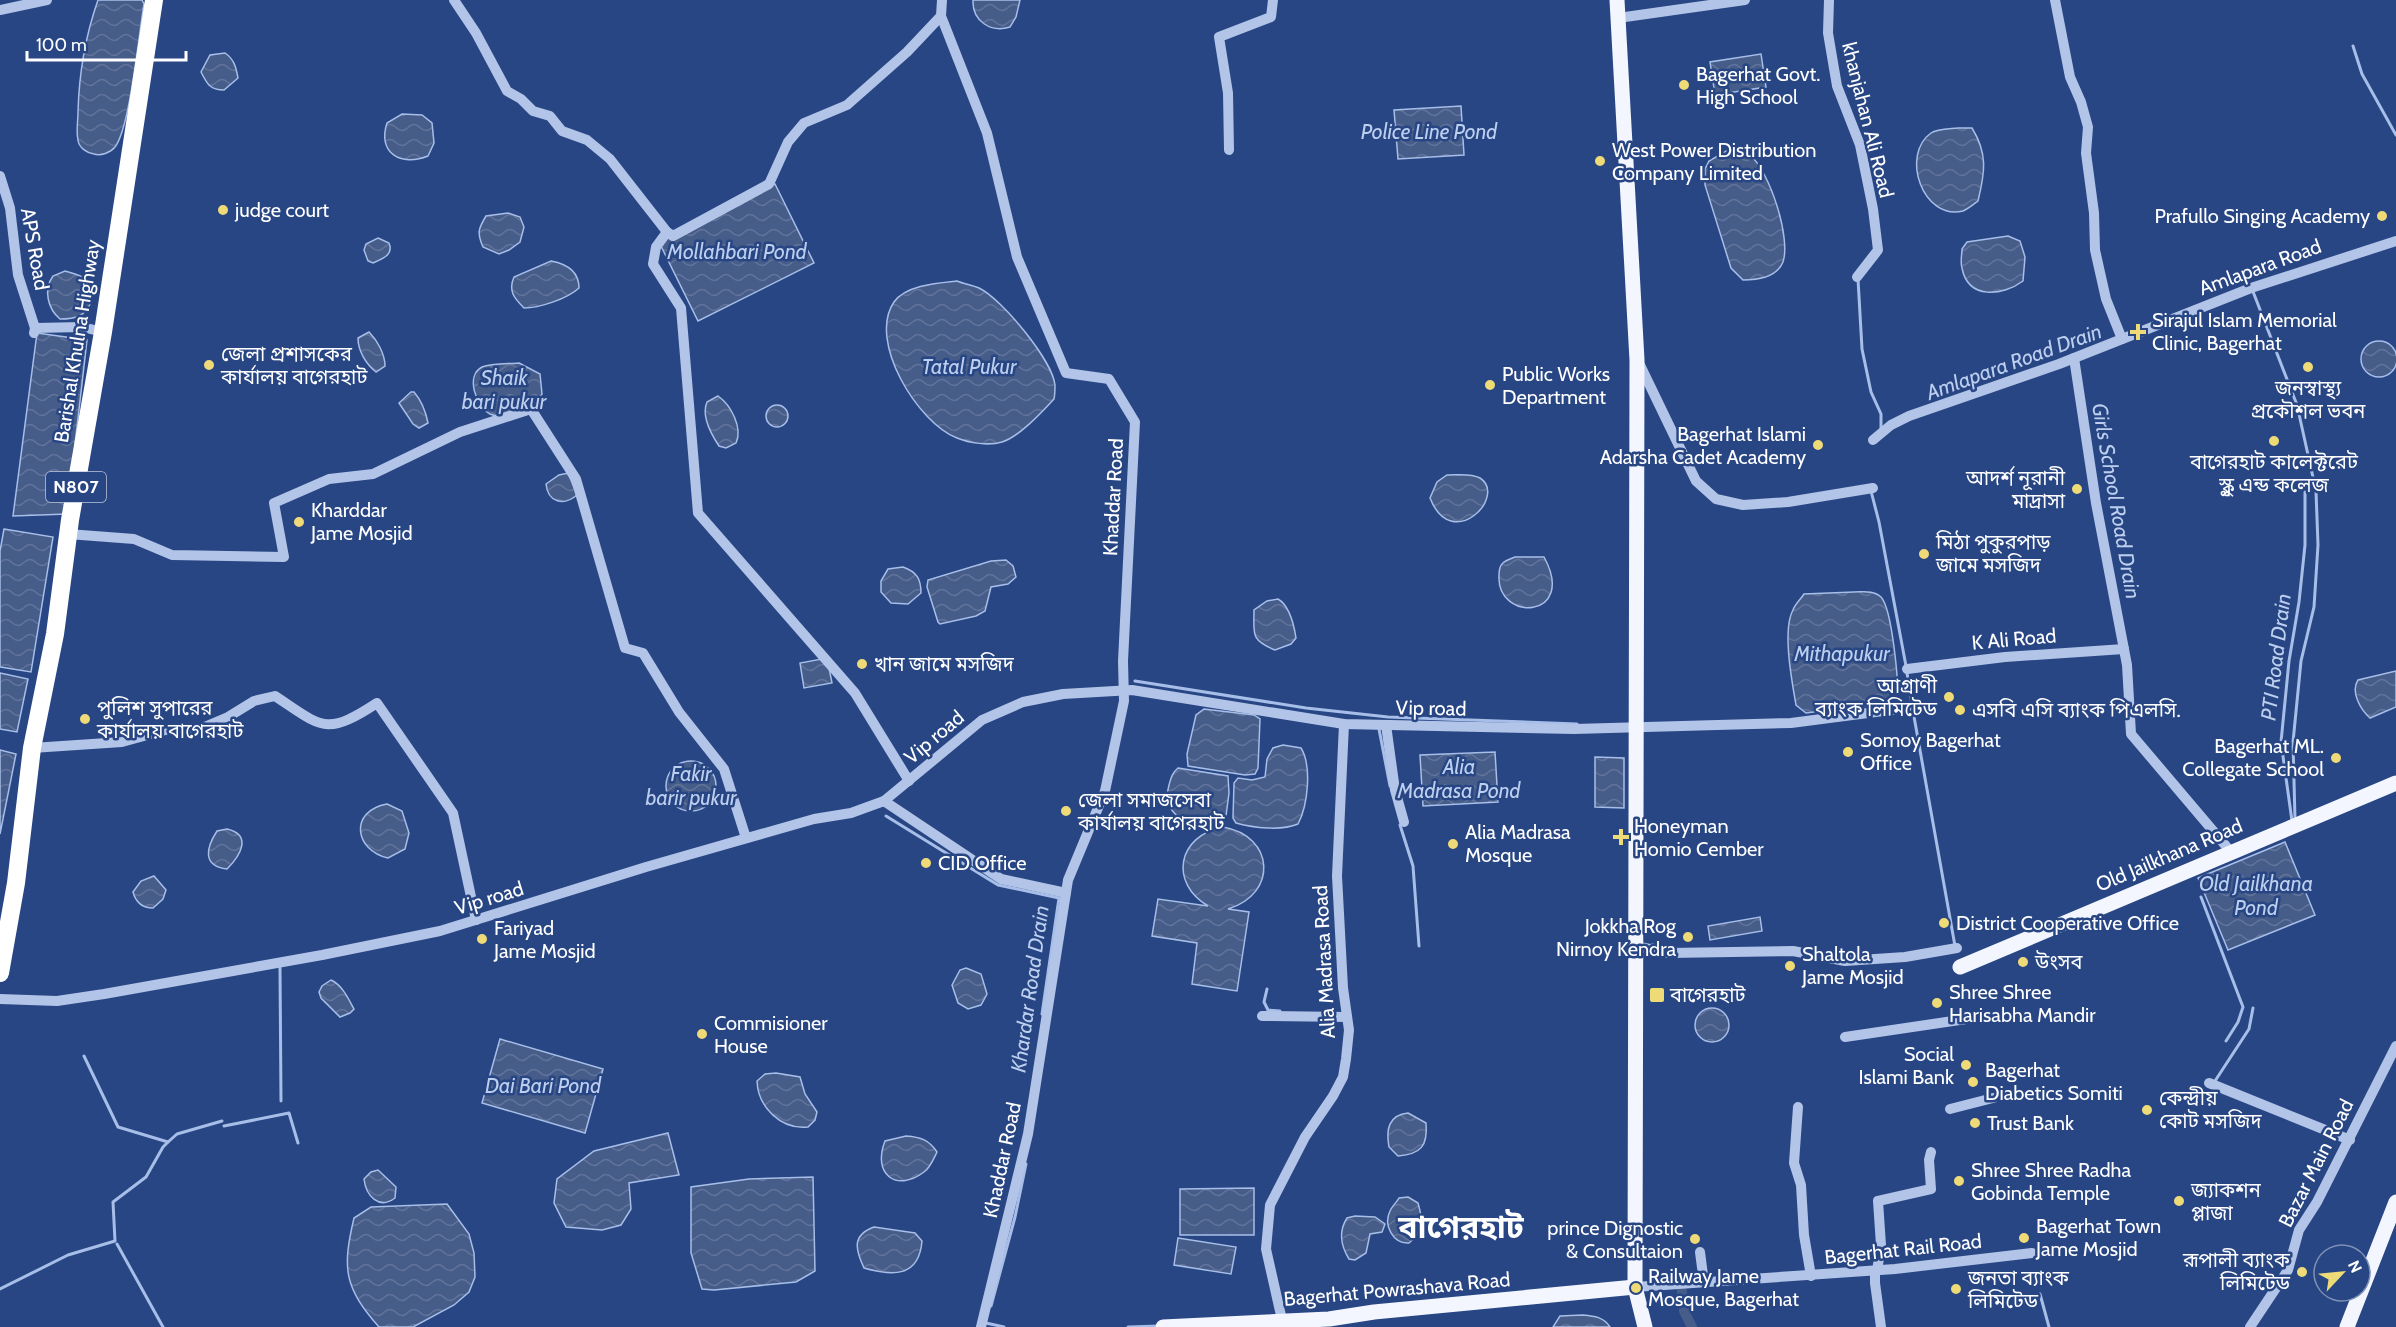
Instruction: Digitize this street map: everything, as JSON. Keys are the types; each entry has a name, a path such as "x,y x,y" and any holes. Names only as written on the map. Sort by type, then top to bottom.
{"highway":[{"name":"Barishal Khulna Highway","path":"0,974 16,883 32,748 55,634 68,534 103,332 154,0"}],"main road":[{"path":"1617,0 1637,360 1635,1287 1645,1327"},
{"name":"Old Jailkhana Road","path":"1960,967 2396,783"},
{"path":"2347,1327 2396,1202"},
{"name":"Bagerhat Powrashava Road","path":"1163,1327 1329,1319 1374,1312 1635,1287"}],"street":[{"path":"0,10 47,0"},
{"path":"454,0 476,33 507,92 521,99 533,111 550,116 562,131 587,140 610,159 673,236 768,184 788,142 804,123 847,105 907,52 941,15 942,0"},
{"path":"1229,150 1228,93 1219,37 1271,17 1274,0"},
{"path":"1618,18 1745,0"},
{"name":"khanjahan Ali Road","path":"1828,0 1828,33 1837,87 1860,145 1873,209 1878,250 1857,277"},
{"path":"2055,0 2070,77 2081,102 2088,127 2086,153 2094,213 2095,250 2106,299 2122,339"},
{"name":"Khaddar Road","path":"941,15 987,133 1017,257 1066,373 1109,379 1135,422 1123,661 1125,690 1105,790 1068,880 1028,1134 981,1327"},
{"name":"APS Road","path":"0,176 10,208 18,275 35,330 82,327 103,332"},
{"path":"667,231 656,247 653,264 681,308 698,513 855,693 909,781"},
{"name":"Amlapara Road","path":"1873,440 1891,425 1909,416 2074,358 2251,288 2396,241"},
{"path":"2074,358 2096,503 2124,649 2130,688 2132,735 2231,852"},
{"path":"1637,360 1696,481 1716,499 1743,505 1766,504 1852,493 1873,488"},
{"path":"68,534 134,539 172,555 284,557 274,503 329,479 373,474 460,432 531,409 576,479 625,648 643,653 679,712 724,769 746,838"},
{"name":"K Ali Road","path":"1907,669 2016,656 2124,649"},
{"name":"Vip road","path":"0,999 57,1001 322,955 441,931 646,867 814,819 851,813 884,801 982,720 1023,702 1063,694 1144,691 1344,724 1574,729 1791,723 1914,707"},
{"path":"32,748 122,742 169,729 195,730 228,717 254,701 275,696 314,722 327,726 344,722 377,703 453,813 476,920"},
{"name":"Alia Madrasa Road","path":"1282,1320 1266,1249 1270,1205 1305,1137 1343,1077 1349,1030 1343,988 1338,876 1344,724"},
{"path":"1386,725 1392,772 1404,822"},
{"path":"884,801 1001,879 1066,893"},
{"path":"1635,946 1669,953 1793,951 1845,960 1905,957 1957,948"},
{"path":"1262,1016 1347,1017"},
{"path":"1845,1037 1973,1018"},
{"name":"Bazar Main Road","path":"2250,1327 2288,1270 2299,1230 2317,1202 2350,1140 2396,1046"},
{"path":"2209,1083 2350,1140"},
{"path":"1950,1109 1993,1098"},
{"path":"1798,1107 1794,1163 1801,1185 1804,1235 1811,1276"},
{"path":"1881,1327 1875,1283 1881,1245 1878,1201 1930,1189 1931,1152"},
{"path":"1700,1252 1704,1283"},
{"name":"Bagerhat Rail Road","path":"1635,1287 1876,1271 2032,1253"}],"water":[{"path":"98,0 142,0 144,4 125,121 115,147 100,155 89,153 82,148 77,137 84,55"},
{"path":"973,0 1020,0 1016,17 1010,27 996,28 980,20"},
{"path":"225,53 231,58 238,78 224,90 219,90 210,86 201,72 210,55"},
{"path":"1761,54 1766,87 1715,95 1710,62"},
{"name":"Police Line Pond","path":"1461,106 1464,155 1398,159 1394,110"},
{"path":"402,114 422,115 432,123 434,143 428,156 409,160 394,155 388,150 385,142 387,123"},
{"path":"1972,128 1981,146 1984,163 1978,201 1963,211 1949,211 1937,206 1927,197 1920,184 1917,156 1922,143 1931,133"},
{"path":"1728,150 1748,154 1757,163 1771,190 1781,222 1785,251 1783,262 1776,271 1760,278 1743,280 1731,268 1705,185 1705,169 1709,161"},
{"name":"Mollahbari Pond","path":"775,184 814,263 698,321 659,242"},
{"path":"508,213 520,217 524,227 520,242 499,254 483,247 479,231 486,216"},
{"path":"2008,236 2020,241 2025,257 2023,281 2006,290 1996,292 1987,292 1971,286 1961,263 1962,249 1967,242"},
{"path":"378,238 389,243 390,251 389,254 373,263 368,261 364,250 366,244"},
{"path":"551,261 571,269 577,277 579,288 553,302 524,308 513,294 514,277"},
{"path":"65,271 80,275 87,280 92,289 92,300 79,316 60,319 50,305 48,287 53,276"},
{"name":"Tatal Pukur","path":"957,281 979,288 1000,304 1036,346 1052,374 1055,385 1054,399 1023,430 1002,442 973,443 957,438 942,429 913,399 892,358 887,338 887,318 899,296 914,288"},
{"path":"369,332 380,348 385,361 385,366 376,372 363,357 358,343 358,338"},
{"path":"37,333 87,340 67,514 13,516"},
{"path":"2379,341 2392,346 2397,359 2392,372 2379,377 2366,372 2361,359 2366,346"},
{"name":"Shaik bari pukur","path":"519,363 540,374 542,394 531,409 505,416 490,414 480,405 474,391 474,377 477,371 482,367 495,364"},
{"path":"414,392 419,399 428,423 419,428 413,424 399,403"},
{"path":"718,396 731,411 737,424 736,443 726,448 719,446 710,430 705,413 707,402"},
{"path":"777,405 785,408 788,416 785,424 777,427 769,424 766,416 769,408"},
{"path":"568,473 577,495 567,501 557,501 550,495 546,484 559,475"},
{"path":"1447,475 1476,476 1487,486 1487,497 1474,516 1463,521 1451,521 1440,514 1430,498 1437,482"},
{"path":"4,529 53,537 31,672 0,667 0,551"},
{"path":"1515,557 1544,557 1552,578 1551,593 1544,603 1533,607 1521,607 1510,601 1501,591 1499,575 1501,565"},
{"path":"1006,560 1013,566 1016,577 1008,584 991,587 985,611 976,616 940,624 938,622 927,587 928,580 991,561"},
{"path":"903,567 912,571 917,577 921,593 908,604 891,603 881,592 881,581 888,569"},
{"name":"Mithapukur","path":"1868,592 1881,597 1885,604 1894,646 1897,698 1893,702 1806,713 1796,705 1790,670 1788,630 1795,606 1804,594"},
{"path":"1278,599 1286,606 1293,622 1296,638 1291,644 1275,650 1257,639 1254,610 1267,601"},
{"path":"827,658 832,683 804,688 800,663"},
{"path":"2396,671 2396,707 2370,718 2360,706 2356,695 2358,680"},
{"path":"0,673 28,679 17,732 0,729"},
{"path":"1204,709 1254,715 1260,719 1258,768 1255,774 1245,775 1188,766 1187,754 1196,715"},
{"path":"1283,745 1301,748 1307,765 1306,796 1298,824 1284,828 1267,828 1236,823 1233,818 1234,783 1238,778 1252,780 1265,777 1267,759 1273,748"},
{"path":"0,750 16,754 0,834"},
{"name":"Alia Madrasa Pond","path":"1495,752 1498,802 1423,806 1420,755"},
{"path":"1595,757 1624,758 1624,808 1595,807"},
{"name":"Fakir barir pukur","path":"691,761 700,763 711,772 716,786 714,795 705,806 691,811 682,809 671,800 666,786 668,777 677,766"},
{"path":"1178,768 1228,776 1229,793 1226,816 1207,824 1186,821 1177,816 1170,808 1167,798 1171,778"},
{"path":"387,804 402,811 409,833 405,849 388,858 368,847 360,831 366,814"},
{"path":"1223,827 1240,832 1253,842 1261,853 1264,866 1262,879 1256,891 1244,902 1228,909 1249,912 1237,991 1192,984 1197,943 1152,936 1158,899 1208,906 1187,885 1183,873 1184,861 1188,850 1196,840 1208,832"},
{"path":"227,829 240,836 242,846 227,869 213,864 208,855 210,844 217,831"},
{"name":"Old Jailkhana Pond","path":"2285,842 2315,915 2228,950 2198,878"},
{"path":"154,876 166,890 163,899 153,908 146,907 138,902 133,892 141,881"},
{"path":"1760,917 1762,931 1710,940 1708,926"},
{"path":"966,968 981,974 987,994 981,1005 968,1009 958,1003 952,985 960,970"},
{"path":"331,980 342,988 354,1009 340,1017 321,998 319,992 322,986"},
{"path":"1712,1008 1724,1013 1729,1025 1724,1037 1712,1042 1700,1037 1695,1025 1700,1013"},
{"name":"Dai Bari Pond","path":"500,1039 603,1069 585,1133 482,1103"},
{"path":"776,1073 800,1077 805,1094 817,1112 815,1120 808,1127 798,1127 780,1121 766,1108 758,1091 757,1081 765,1074"},
{"path":"1408,1113 1426,1123 1426,1138 1417,1151 1398,1156 1389,1147 1388,1129 1392,1120 1401,1114"},
{"path":"668,1133 679,1175 629,1183 631,1209 621,1225 602,1230 566,1227 554,1203 557,1179 594,1151"},
{"path":"906,1136 924,1140 937,1152 924,1172 904,1181 896,1180 884,1171 882,1153 885,1141"},
{"path":"378,1170 396,1187 395,1198 389,1201 379,1202 367,1191 364,1179 371,1172"},
{"path":"813,1177 815,1271 796,1282 714,1290 702,1289 691,1253 691,1187 749,1179"},
{"path":"1254,1188 1254,1235 1180,1235 1180,1189"},
{"path":"1408,1197 1418,1203 1421,1215 1420,1230 1409,1243 1394,1237 1388,1222 1390,1211 1399,1198"},
{"path":"447,1204 469,1234 474,1253 475,1277 469,1292 454,1305 413,1327 379,1327 359,1300 349,1277 348,1251 354,1218 371,1207"},
{"path":"1375,1217 1385,1224 1382,1232 1370,1234 1366,1253 1355,1260 1349,1259 1346,1254 1342,1244 1342,1228 1347,1218"},
{"path":"874,1227 915,1233 922,1241 916,1262 910,1268 894,1273 864,1268 857,1243 862,1234"},
{"path":"1178,1238 1236,1247 1231,1274 1174,1265"},
{"path":"1583,1315 1602,1319 1610,1327 1553,1327 1560,1316"}],"waterway":[{"path":"2353,46 2362,74 2396,135"},
{"path":"1858,279 1862,349 1871,392 1881,414 1881,428"},
{"path":"2252,289 2297,405 2316,491 2318,545 2314,607 2301,661 2293,742 2295,819"},
{"path":"1871,491 1906,666"},
{"name":"PTI Road Drain","path":"2292,821 2281,742 2289,661 2299,602 2305,545 2305,492"},
{"path":"1907,673 1912,705"},
{"path":"1135,681 1306,708 1388,717 1577,724"},
{"path":"1913,711 1955,946"},
{"path":"1379,729 1390,786"},
{"name":"Khardar Road Drain","path":"886,816 998,885 1059,898 1042,1014"},
{"path":"1400,825 1413,866 1419,946"},
{"path":"2201,897 2243,1007 2238,1022 2226,1041"},
{"path":"1652,945 1670,946 1676,949"},
{"path":"280,968 281,1101"},
{"path":"1267,989 1264,1002 1268,1010 1280,1011"},
{"path":"2215,1081 2249,1029 2253,1008"},
{"path":"0,1289 68,1255 115,1241 113,1202 146,1177 168,1142 118,1127 84,1056"},
{"path":"224,1126 289,1113 298,1143"},
{"path":"168,1142 177,1134 222,1121"},
{"path":"991,1306 1015,1217 1026,1164"},
{"path":"117,1244 163,1327"},
{"path":"1681,1283 1684,1311 1692,1327"},
{"path":"2040,1294 2049,1327"},
{"path":"986,1323 1004,1327"},
{"path":"1128,1327 1159,1326"}],"place":[{"name":"Bagerhat Govt. High School","path":"1684,85"},
{"name":"West Power Distribution Company Limited","path":"1600,161"},
{"name":"judge court","path":"223,210"},
{"name":"Prafullo Singing Academy","path":"2382,216"},
{"name":"Sirajul Islam Memorial Clinic, Bagerhat","path":"2138,332"},
{"name":"জেলা প্রশাসকের কার্যালয় বাগেরহাট","path":"209,365"},
{"name":"জনস্বাস্থ্য প্রকৌশল ভবন","path":"2308,367"},
{"name":"Public Works Department","path":"1490,385"},
{"name":"বাগেরহাট কালেক্টরেট স্কুল এন্ড কলেজ","path":"2274,441"},
{"name":"Bagerhat Islami Adarsha Cadet Academy","path":"1818,445"},
{"name":"আদর্শ নূরানী মাদ্রাসা","path":"2077,489"},
{"name":"Kharddar Jame Mosjid","path":"299,522"},
{"name":"মিঠা পুকুরপাড় জামে মসজিদ","path":"1924,554"},
{"name":"খান জামে মসজিদ","path":"862,664"},
{"name":"আগ্রাণী ব্যাংক লিমিটেড","path":"1949,697"},
{"name":"এসবি এসি ব্যাংক পিএলসি.","path":"1960,710"},
{"name":"পুলিশ সুপারের কার্যালয় বাগেরহাট","path":"85,719"},
{"name":"Somoy Bagerhat Office","path":"1848,752"},
{"name":"Bagerhat ML. Collegate School","path":"2336,758"},
{"name":"জেলা সমাজসেবা কার্যালয় বাগেরহাট","path":"1066,811"},
{"name":"Honeyman Homio Cember","path":"1621,837"},
{"name":"Alia Madrasa Mosque","path":"1453,844"},
{"name":"CID Office","path":"926,863"},
{"name":"District Cooperative Office","path":"1944,923"},
{"name":"Jokkha Rog Nirnoy Kendra","path":"1688,937"},
{"name":"Fariyad Jame Mosjid","path":"482,939"},
{"name":"উংসব","path":"2023,962"},
{"name":"Shaltola Jame Mosjid","path":"1790,966"},
{"name":"বাগেরহাট","path":"1657,995"},
{"name":"Shree Shree Harisabha Mandir","path":"1937,1003"},
{"name":"Commisioner House","path":"702,1034"},
{"name":"Social Islami Bank","path":"1966,1065"},
{"name":"Bagerhat Diabetics Somiti","path":"1973,1082"},
{"name":"কেন্দ্রীয় কোট মসজিদ","path":"2147,1110"},
{"name":"Trust Bank","path":"1975,1123"},
{"name":"Shree Shree Radha Gobinda Temple","path":"1959,1181"},
{"name":"জ্যাকশন প্লাজা","path":"2179,1201"},
{"name":"Bagerhat Town Jame Mosjid","path":"2024,1238"},
{"name":"prince Dignostic & Consultaion","path":"1695,1239"},
{"name":"রূপালী ব্যাংক লিমিটেড","path":"2302,1272"},
{"name":"Railway Jame Mosque, Bagerhat","path":"1636,1288"},
{"name":"জনতা ব্যাংক লিমিটেড","path":"1956,1289"}],"district":[{"name":"বাগেরহাট","path":"1461,1227"}],"water label":[{"name":"Amlapara Road Drain","path":"2014,362"},
{"name":"Girls School Road Drain","path":"2116,501"}]}
